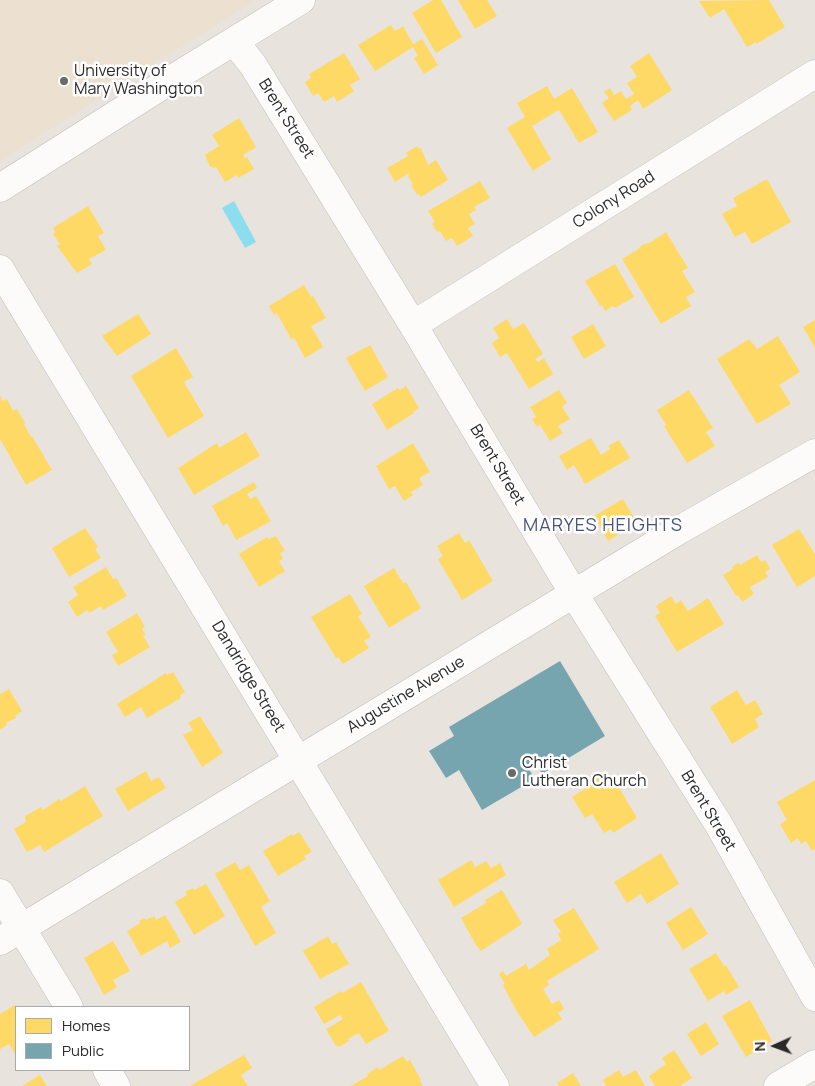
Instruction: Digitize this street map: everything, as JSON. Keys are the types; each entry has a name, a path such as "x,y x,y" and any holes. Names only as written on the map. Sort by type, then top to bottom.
{"street":[{"path":"0,188 301,0"},
{"name":"Brent Street","path":"234,41 253,65 413,325 574,594 719,825 815,997"},
{"name":"Colony Road","path":"413,325 815,74"},
{"name":"Dandridge Street","path":"0,269 495,1086"},
{"name":"Augustine Avenue","path":"11,935 678,530 815,453"},
{"path":"0,894 11,935 68,1006"},
{"path":"778,1086 815,1064"},
{"path":"107,1071 116,1086"}],"shaded area":[{"name":"University of Mary Washington","path":"0,0 256,0 0,161"}],"water":[{"path":"234,201 256,242 245,248 222,208"}],"building: Homes":[{"path":"433,0 441,0 462,37 436,53 412,13"},
{"path":"458,0 487,0 497,16 475,29"},
{"path":"769,0 785,27 756,44 756,42 747,47 724,9 710,18 699,1"},
{"path":"391,25 395,31 403,26 413,44 422,39 438,65 424,74 414,58 418,56 413,47 375,71 358,45"},
{"path":"344,53 360,79 350,85 354,91 337,102 334,96 324,102 318,93 313,96 305,82 311,78 309,74"},
{"path":"649,53 672,90 643,109 638,100 630,106 632,110 614,121 602,103 609,98 604,92 610,88 614,95 621,91 626,99 634,94 627,83 637,77 630,66"},
{"path":"547,86 554,99 572,88 598,132 579,143 559,110 532,126 551,159 533,171 507,128 525,117 517,103"},
{"path":"239,118 256,147 243,155 245,158 247,157 254,169 238,178 237,175 225,182 216,167 210,167 205,155 219,146 212,135"},
{"path":"417,146 419,149 421,148 428,165 436,160 448,180 421,197 419,194 417,195 411,185 413,184 408,176 409,173 395,182 387,168 408,156 406,153"},
{"path":"767,179 791,222 752,244 745,232 735,237 722,214 737,206 733,198"},
{"path":"480,181 490,198 474,207 476,210 469,214 475,224 468,228 473,236 457,246 452,238 446,241 440,231 437,232 432,224 435,222 428,211"},
{"path":"88,206 104,233 98,236 106,250 89,259 92,264 77,273 57,246 60,244 53,234 55,232 53,228"},
{"path":"666,232 688,268 682,271 695,292 686,297 691,306 661,324 622,259"},
{"path":"615,264 634,297 615,308 613,306 605,311 585,281"},
{"path":"304,285 326,318 311,326 323,347 305,358 294,338 291,339 277,313 274,315 269,306"},
{"path":"138,314 151,334 117,356 102,336"},
{"path":"507,319 513,329 524,323 543,354 535,359 538,362 544,358 553,374 529,389 507,353 500,357 492,343 499,338 493,328"},
{"path":"815,320 815,348 803,327"},
{"path":"593,324 606,346 584,359 571,337"},
{"path":"778,336 800,372 779,385 791,404 757,424 717,359 749,339 757,349"},
{"path":"370,345 388,377 365,391 346,358"},
{"path":"176,348 193,377 184,382 204,416 168,438 131,376"},
{"path":"406,386 419,408 387,430 372,404 398,388 400,390"},
{"path":"559,390 567,403 562,407 570,419 558,426 563,433 550,441 540,425 537,427 532,419 536,417 530,407"},
{"path":"689,390 713,428 706,432 715,446 687,463 664,426 666,425 657,410"},
{"path":"0,395 3,401 7,399 13,411 17,409 31,437 52,470 26,485 0,439"},
{"path":"246,432 260,456 194,495 178,468 217,443 219,448"},
{"path":"591,438 601,455 610,449 608,446 619,440 630,458 585,484 574,465 567,470 559,456"},
{"path":"413,443 430,472 419,478 423,485 411,492 413,495 404,501 395,486 389,489 376,466"},
{"path":"254,482 257,488 247,494 250,499 256,496 271,521 236,540 227,523 223,526 212,506"},
{"path":"623,499 637,523 608,541 594,516"},
{"path":"85,528 98,547 95,549 101,558 69,577 52,548"},
{"path":"799,529 815,554 815,576 797,587 772,545"},
{"path":"459,533 465,543 469,540 493,581 462,600 438,559 443,556 437,546"},
{"path":"276,536 285,551 280,553 283,559 279,561 285,571 259,587 239,554 267,537 269,539"},
{"path":"757,555 761,562 765,560 770,569 765,572 768,577 750,587 754,594 742,602 723,575 733,569 732,567 738,563 740,565"},
{"path":"106,567 113,579 116,578 127,596 103,610 101,606 89,613 87,610 77,617 68,602 78,595 73,587"},
{"path":"394,568 403,583 406,582 421,608 389,628 364,586"},
{"path":"350,594 362,614 358,616 371,637 364,641 369,648 343,664 338,657 336,658 311,617"},
{"path":"671,596 676,604 681,600 688,611 708,598 724,624 677,652 655,616 660,613 656,606"},
{"path":"137,613 145,627 142,629 146,635 143,636 150,647 118,666 112,655 118,652 106,632"},
{"path":"173,672 185,692 180,695 181,698 147,718 141,707 125,717 117,704 166,673 167,675"},
{"path":"9,689 22,711 0,730 0,694"},
{"path":"737,690 746,705 755,700 763,714 755,719 759,727 732,744 710,707"},
{"path":"200,716 223,753 202,767 183,735 193,730 188,723"},
{"path":"146,771 151,781 159,777 166,788 128,811 115,789"},
{"path":"598,773 602,779 611,774 637,818 613,833 611,829 604,833 592,814 585,818 572,797 586,788 583,783"},
{"path":"815,780 815,849 812,851 806,841 801,844 798,838 791,843 780,824 787,820 777,802"},
{"path":"85,786 103,816 44,852 40,845 27,852 14,829 26,822 25,816 41,807 43,810 59,799 61,801"},
{"path":"299,832 312,852 304,856 306,859 278,876 263,851"},
{"path":"661,853 679,884 647,904 641,894 627,903 614,882"},
{"path":"471,860 475,867 486,861 491,868 500,863 506,875 454,907 438,880"},
{"path":"235,862 240,870 249,865 270,901 261,907 276,933 255,946 215,874"},
{"path":"206,884 225,916 194,935 175,902 187,895 185,892"},
{"path":"502,890 522,924 481,951 461,918 486,903 485,900"},
{"path":"691,907 708,934 683,950 666,923"},
{"path":"574,908 599,949 547,981 549,985 543,989 552,1004 559,1000 564,1009 558,1013 562,1019 534,1037 516,1010 499,974 503,971 506,976 526,964 529,970 550,955 547,949 561,940 558,934 561,932 553,920"},
{"path":"165,915 181,942 170,948 167,941 141,956 127,931 140,923 139,921 144,918 146,920 154,916 156,920"},
{"path":"328,936 332,944 336,942 349,964 320,979 303,951"},
{"path":"113,941 130,971 113,980 117,987 104,995 84,958"},
{"path":"716,953 724,966 726,965 739,987 726,995 724,991 708,1001 689,969"},
{"path":"361,982 389,1031 366,1044 359,1033 339,1047 338,1045 336,1046 326,1029 343,1019 340,1015 324,1024 314,1007"},
{"path":"750,1000 772,1041 746,1057 722,1016"},
{"path":"16,1006 15,1054 9,1044 0,1049 0,1014"},
{"path":"706,1022 719,1044 701,1056 687,1034"},
{"path":"674,1050 692,1078 680,1086 655,1086 649,1076 666,1064 662,1058"},
{"path":"244,1055 252,1068 241,1075 248,1086 190,1086"},
{"path":"403,1056 407,1062 410,1060 423,1086 351,1086 368,1076 367,1074 378,1067 379,1070"},
{"path":"619,1070 623,1077 636,1070 645,1086 606,1086 603,1080"},
{"path":"573,1073 581,1086 559,1086 557,1083"},
{"path":"40,1075 47,1086 22,1086"}],"building: Public":[{"path":"560,661 605,736 542,774 535,762 527,766 535,779 482,810 459,770 446,778 429,751 454,736 449,727"}],"place":[{"name":"University of Mary Washington","path":"64,81"},
{"name":"Christ Lutheran Church","path":"512,773"}],"district":[{"name":"MARYES HEIGHTS","path":"603,526"}]}
